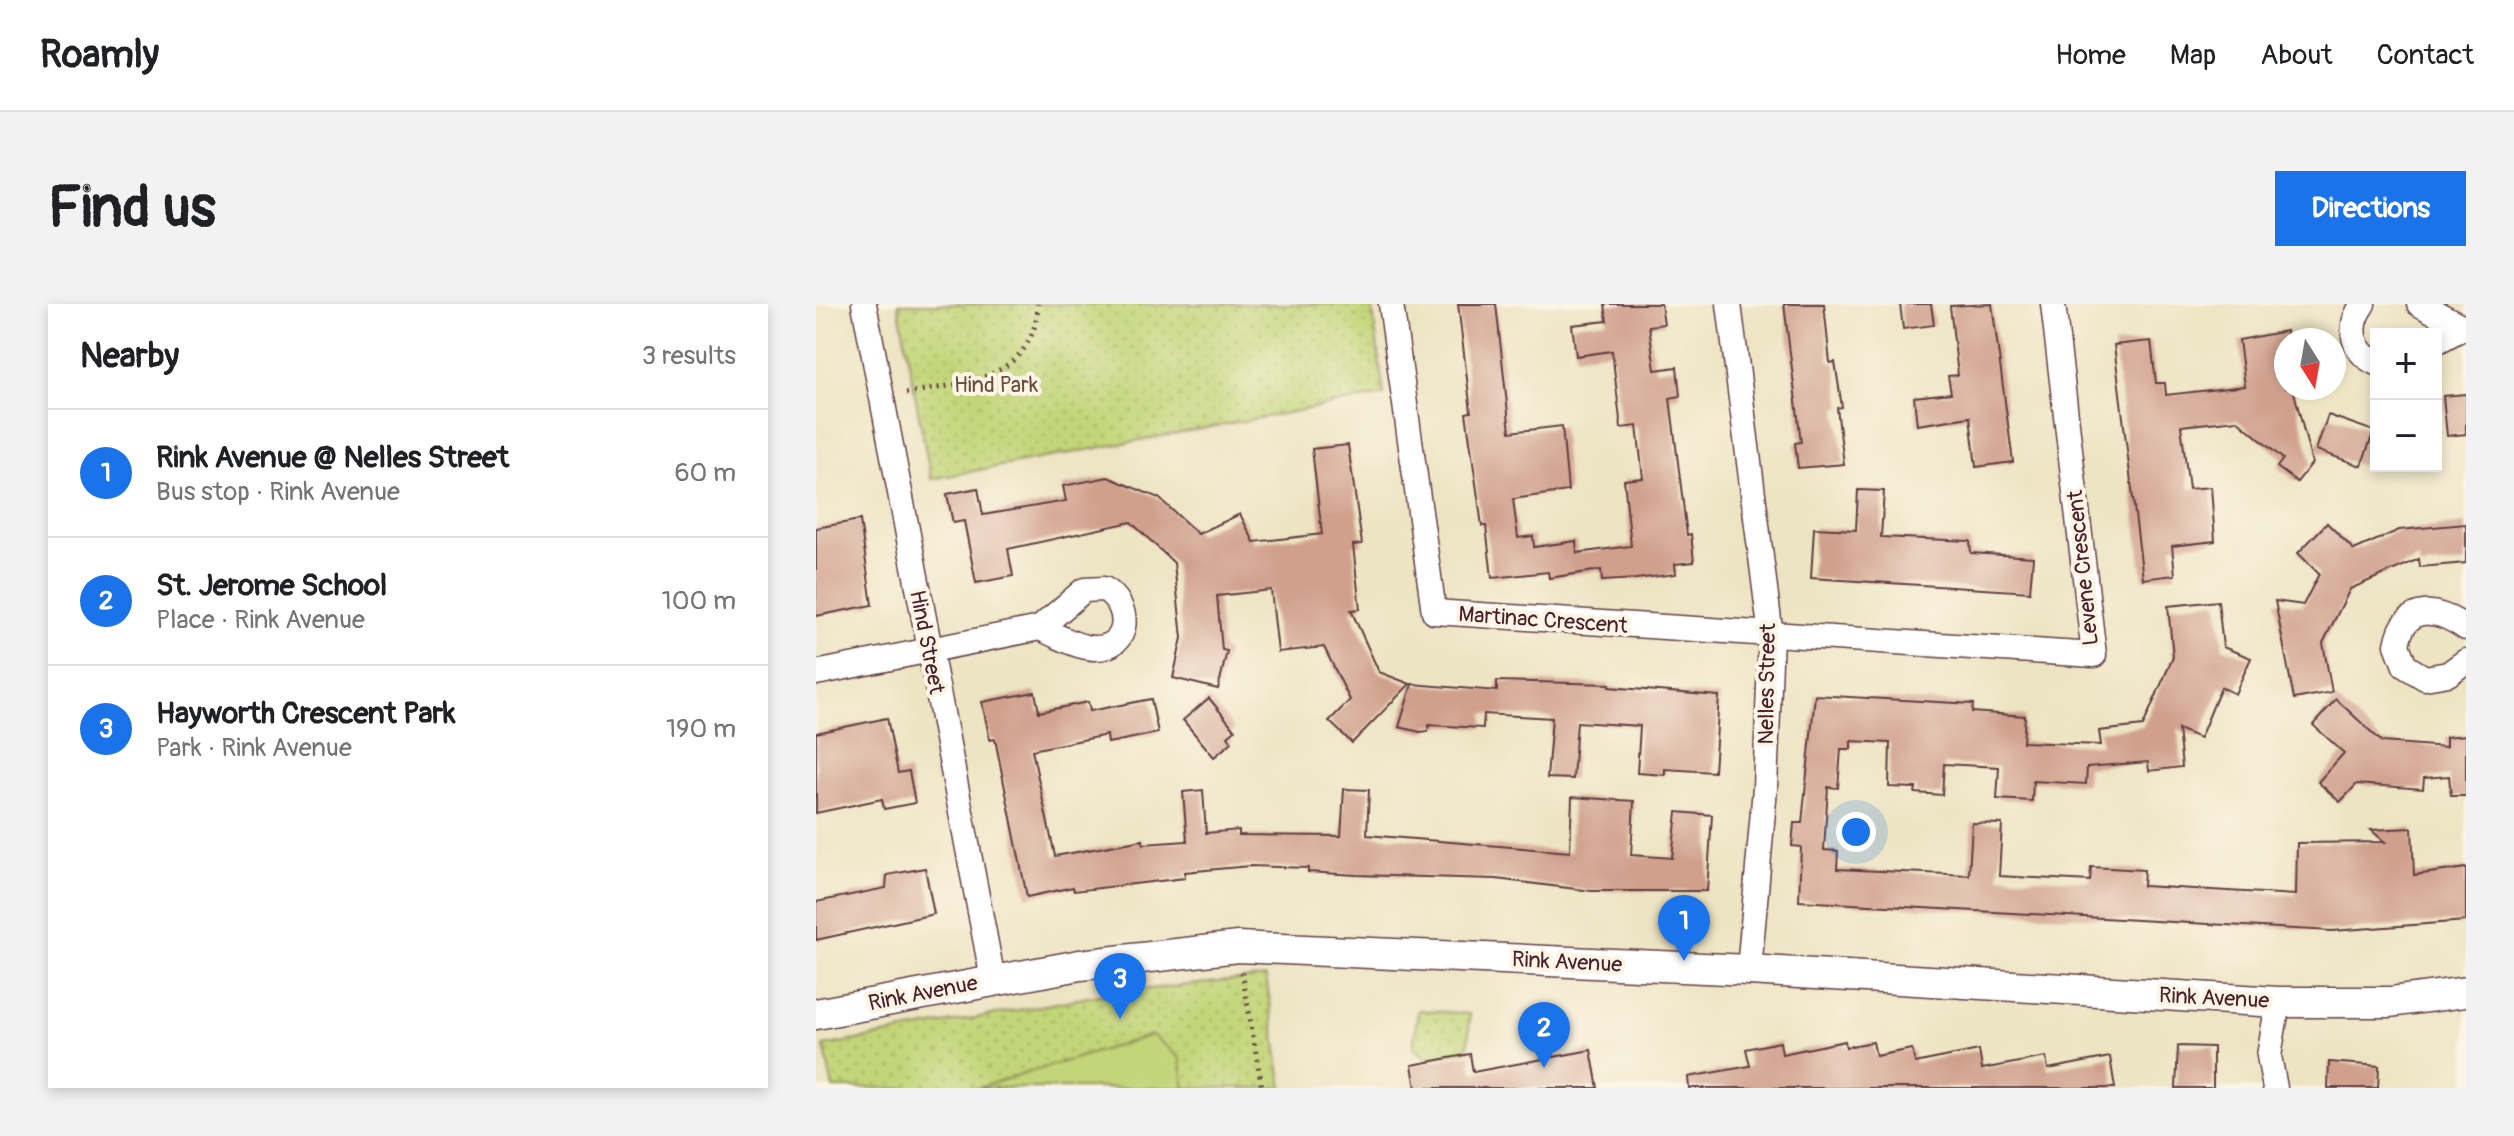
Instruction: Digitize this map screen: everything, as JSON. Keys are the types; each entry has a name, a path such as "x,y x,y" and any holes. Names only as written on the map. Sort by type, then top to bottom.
{"street":[{"name":"Hind Street","path":"864,304 993,980"},
{"name":"Martinac Crescent","path":"1391,304 1434,612 1771,636"},
{"name":"Nelles Street","path":"1729,304 1771,636 1765,788 1749,970"},
{"name":"Levene Crescent","path":"1771,636 2094,655 2053,304"},
{"path":"2363,304 2353,324 2353,335 2363,356 2370,360"},
{"path":"2419,304 2464,326"},
{"path":"2442,339 2464,326"},
{"path":"2466,628 2448,616 2425,612 2405,623 2397,645 2405,666 2425,678 2448,674 2466,661"},
{"path":"816,673 1040,628"},
{"name":"Rink Avenue","path":"816,1014 993,980 1160,953 1238,947 1749,970 2278,1002 2390,1002 2466,992"},
{"path":"2275,1088 2269,1056 2278,1002"}],"path":[{"path":"881,397 973,381 1000,372 1020,356 1037,315 1038,304"},
{"path":"1238,947 1262,1088"}],"green space":[{"name":"Hind Park","path":"898,304 1372,304 1384,395 931,479"},
{"path":"1266,977 1283,1088 833,1088 824,1046 1110,993"},
{"path":"1418,1010 1470,1014 1468,1050 1427,1058 1413,1048"},
{"path":"1152,1035 1180,1058 1185,1088 977,1088"}],"building":[{"path":"1458,304 1496,304 1510,432 1562,426 1568,491 1513,499 1518,538 1533,536 1534,547 1576,541 1577,553 1631,546 1624,480 1643,478 1637,426 1621,428 1612,351 1576,356 1572,325 1607,321 1605,304 1661,304 1664,324 1649,326 1655,370 1677,367 1680,396 1670,398 1687,535 1691,534 1694,562 1675,564 1676,574 1636,579 1602,581 1601,570 1549,578 1548,572 1492,578 1466,413 1471,412"},
{"path":"1784,304 1824,304 1830,363 1835,362 1842,407 1837,408 1844,464 1798,468 1795,443 1801,442"},
{"path":"1900,304 1931,304 1934,325 1903,329"},
{"path":"1992,304 2013,462 1976,467 1970,417 1917,425 1914,397 1951,393 1948,376 1958,375 1950,306"},
{"path":"2274,333 2274,400 2296,400 2312,463 2297,482 2277,467 2283,459 2237,420 2181,426 2189,489 2211,487 2215,541 2172,546 2175,575 2143,579 2114,345 2151,341 2156,383 2165,383 2166,395 2245,386 2239,340"},
{"path":"2466,394 2466,434 2447,436 2443,396"},
{"path":"2328,415 2370,430 2370,442 2361,466 2316,450"},
{"path":"1348,445 1362,544 1353,545 1360,609 1351,610 1379,672 1410,684 1352,743 1329,721 1350,700 1324,647 1278,652 1271,590 1217,596 1222,650 1227,651 1218,689 1173,678 1182,638 1174,563 1131,522 1008,549 1013,576 976,583 964,521 953,523 947,494 978,488 983,515 1066,501 1063,486 1108,477 1159,498 1198,534 1240,514 1254,542 1322,534 1312,449"},
{"path":"1858,490 1884,491 1881,537 1970,541 1971,553 2033,557 2030,592 1811,578 1814,528 1856,530"},
{"path":"860,520 872,605 816,616 816,528"},
{"path":"2327,523 2354,550 2399,530 2466,524 2466,563 2420,567 2419,559 2350,589 2323,643 2332,692 2294,699 2275,601 2303,605 2319,574 2298,553"},
{"path":"2218,601 2223,647 2251,658 2235,694 2221,687 2200,738 2178,729 2182,767 2149,771 2148,762 2087,767 2086,784 2033,781 2032,801 1997,799 1999,767 1944,764 1942,795 1915,793 1916,788 1889,787 1890,743 1851,741 1851,749 1841,749 1838,788 1828,787 1824,850 1838,851 1837,869 1969,875 1972,823 2002,824 1999,876 2090,881 2091,867 2144,870 2143,886 2296,895 2297,843 2385,842 2371,830 2412,828 2414,875 2466,868 2466,921 2332,931 1799,901 1801,847 1792,846 1794,823 1802,823 1815,695 1973,704 1972,712 2025,716 2023,742 2101,745 2099,731 2143,726 2173,657 2168,606"},
{"path":"1497,681 1610,684 1609,687 1719,696 1714,772 1665,769 1665,775 1637,773 1640,726 1577,722 1573,779 1547,778 1552,718 1484,714 1483,728 1429,725 1428,731 1420,732 1399,727 1412,684 1497,691"},
{"path":"1035,692 1039,712 1088,702 1090,711 1151,699 1158,733 1108,743 1107,735 1032,750 1055,856 1143,840 1143,844 1187,841 1183,792 1203,790 1206,833 1239,830 1239,835 1341,836 1344,789 1369,790 1367,835 1570,852 1572,797 1634,801 1631,855 1672,858 1677,812 1712,815 1707,891 1592,891 1496,879 1356,875 1308,872 1308,868 1250,866 1185,872 1185,878 1074,891 1073,887 1027,897 995,739 990,740 982,702"},
{"path":"1209,698 1235,730 1228,736 1232,742 1214,757 1183,720"},
{"path":"2336,699 2382,742 2446,747 2446,737 2466,735 2466,796 2451,796 2449,776 2424,778 2423,789 2357,784 2340,802 2318,782 2344,753 2313,725"},
{"path":"887,718 898,773 909,771 915,803 884,809 882,799 816,813 816,733"},
{"path":"925,868 934,914 816,940 816,902 886,888 887,875"},
{"path":"1845,1041 1846,1047 1873,1042 1876,1056 1912,1049 1915,1063 1979,1050 1982,1069 2046,1057 2048,1069 2110,1057 2115,1088 1689,1088 1688,1077 1750,1066 1746,1049 1780,1042 1782,1054"},
{"path":"2178,1046 2213,1047 2213,1088 2176,1088"},
{"path":"1591,1050 1598,1088 1416,1088 1412,1065 1470,1054 1473,1072"},
{"path":"2329,1062 2379,1066 2378,1088 2328,1088"}],"place":[{"name":"Rink Avenue @ Nelles Street","path":"1684,961"},
{"name":"Hayworth Crescent Park","path":"1120,1019"},
{"name":"St. Jerome School","path":"1544,1068"}]}
